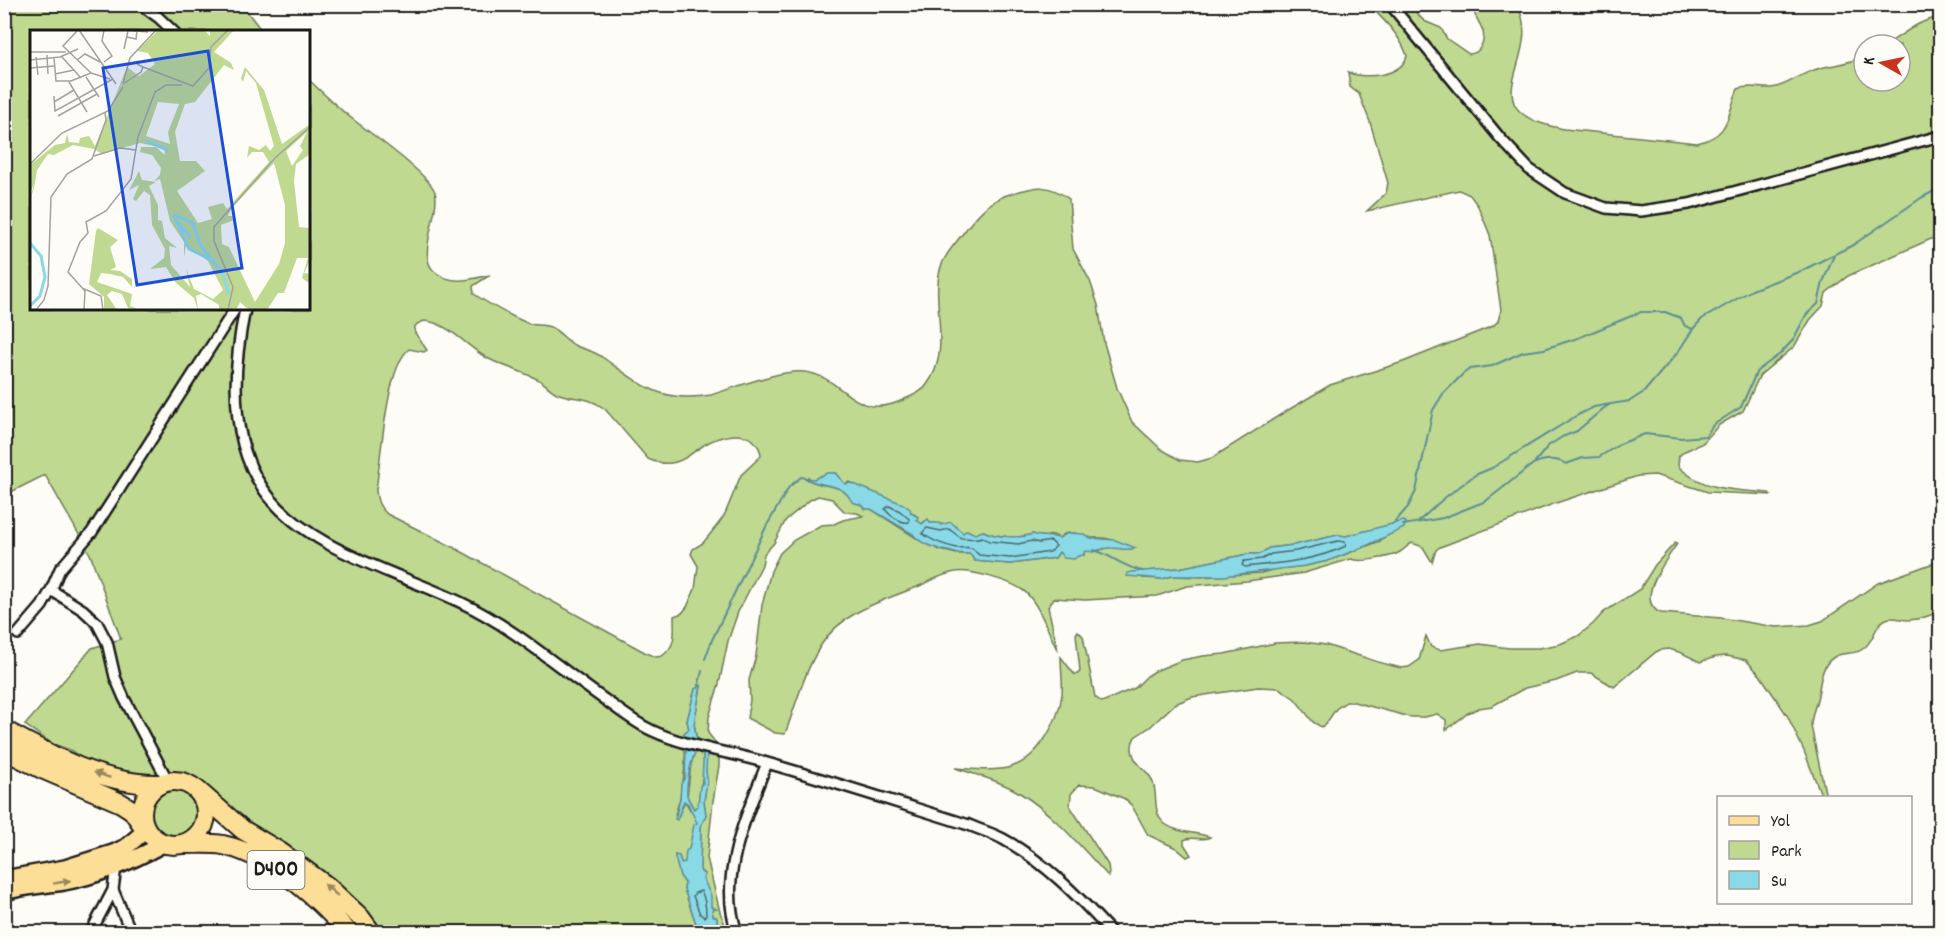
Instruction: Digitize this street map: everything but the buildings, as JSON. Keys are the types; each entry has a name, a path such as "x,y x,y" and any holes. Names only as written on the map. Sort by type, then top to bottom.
{"highway":[{"path":"4,730 93,772 137,785 183,782 196,789 243,830 280,852 328,887 360,917 371,933"},
{"path":"4,750 42,769 121,802 132,810 156,841 170,846 186,844 199,834 206,820 205,803 196,789"},
{"path":"146,830 142,820 144,799 150,791 163,783"},
{"name":"D400","path":"186,844 221,845 257,858 273,867 316,900 348,933"}],"main road":[{"path":"4,879 65,868 113,853 126,847 146,830"},
{"path":"4,892 66,882 116,867 163,844"}],"street":[{"path":"140,4 172,30"},
{"path":"1390,4 1500,138 1529,169 1565,193 1606,208 1641,211 1689,204 1941,136"},
{"path":"18,634 42,606 60,569 92,532 234,310"},
{"path":"245,310 238,368 237,396 240,434 253,472 273,503 300,526 324,541 464,604 489,618 642,725 675,739 767,763 969,825 1001,838 1015,846 1062,883 1111,933"},
{"path":"51,591 83,610 97,623 107,642 115,677 163,783"},
{"path":"737,933 731,912 732,877 742,829 767,763"},
{"path":"91,933 113,890 116,867"},
{"path":"113,890 131,933"}],"green space":[{"path":"5,5 242,5 261,30 30,30 30,310 310,310 310,81 344,112 410,164 430,184 435,192 436,200 427,255 434,271 447,279 454,280 490,275 473,286 474,294 527,323 554,329 572,344 599,355 652,390 678,397 711,395 758,380 794,372 818,375 860,402 872,406 886,406 916,394 926,386 934,373 938,359 940,329 938,284 940,270 948,253 987,206 1013,193 1029,189 1042,187 1055,190 1069,199 1073,249 1090,281 1098,305 1104,343 1117,388 1132,422 1161,449 1180,460 1198,462 1212,458 1330,385 1403,362 1493,326 1498,321 1501,310 1490,235 1478,206 1470,195 1459,190 1367,211 1386,193 1388,183 1370,122 1359,94 1350,87 1348,72 1372,76 1390,72 1404,63 1407,56 1396,35 1369,5 1409,5 1424,21 1441,28 1447,39 1469,54 1478,51 1484,35 1472,5 1517,5 1523,25 1523,44 1512,96 1518,109 1534,121 1564,129 1697,143 1708,140 1722,129 1738,89 1777,87 1814,70 1852,61 1852,93 1912,93 1912,33 1904,33 1925,21 1940,18 1940,235 1848,276 1826,293 1823,306 1810,320 1794,347 1760,375 1743,411 1719,425 1703,443 1679,456 1680,468 1689,476 1700,481 1722,488 1771,495 1708,492 1655,475 1638,476 1556,503 1440,547 1436,550 1432,562 1423,547 1412,543 1396,554 1383,557 1368,560 1351,559 1304,573 1187,586 1157,596 1085,600 1054,598 1048,607 1058,651 1038,608 1021,589 989,576 961,572 950,573 863,609 840,624 815,655 785,734 775,733 747,718 750,700 749,680 756,656 762,605 771,571 780,553 794,540 821,525 863,516 845,512 832,499 818,496 810,500 786,520 774,543 764,554 762,565 738,612 728,641 709,717 708,733 715,742 719,766 707,858 720,912 728,932 720,929 722,927 713,917 712,910 716,909 711,907 703,878 705,874 700,869 701,826 706,815 704,801 707,780 702,743 696,736 694,722 701,687 695,689 687,721 689,729 684,733 684,775 675,815 678,817 685,801 697,821 686,862 681,863 679,856 675,855 699,932 381,932 366,913 249,827 192,779 178,775 132,775 101,768 77,756 73,751 53,744 25,725 92,648 121,639 90,554 45,475 5,495","holes":["424,321 441,326 487,358 539,380 557,393 598,404 605,409 648,459 665,463 676,462 709,442 735,435 748,437 758,446 761,456 741,475 725,514 703,543 693,549 691,554 698,566 695,589 687,607 682,613 674,616 672,643 662,656 648,654 453,547 387,514 382,509 376,490 386,415 395,374 401,359 409,349 424,352 427,350 415,333 414,328 417,324","835,473 845,484 849,482 901,505 918,517 917,520 922,524 929,521 954,526 963,533 975,534 983,531 1008,537 1033,534 1039,538 1053,535 1059,538 1064,534 1075,533 1091,538 1112,540 1125,549 1110,547 1093,552 1086,550 1083,552 1084,555 1072,556 1059,552 1055,558 1010,564 975,561 970,554 940,550 921,541 871,509 866,509 853,502 843,491 807,479 808,477 812,480","1397,523 1380,541 1328,561 1261,573 1201,577 1172,576 1162,579 1143,578 1127,573 1179,568 1248,554 1260,554 1269,548 1338,535 1346,536"]},
{"path":"1675,543 1677,544 1654,580 1651,591 1650,600 1653,608 1661,613 1721,618 1776,627 1809,625 1822,621 1878,583 1931,564 1940,558 1940,611 1913,620 1886,619 1879,625 1864,648 1838,655 1828,662 1821,678 1811,726 1826,796 1822,796 1787,715 1760,675 1746,660 1727,656 1700,662 1669,649 1656,652 1614,687 1591,673 1577,673 1556,681 1525,688 1492,706 1479,708 1468,713 1446,730 1446,720 1437,714 1410,717 1354,702 1346,702 1336,709 1321,727 1313,722 1295,699 1279,688 1258,687 1192,697 1175,704 1150,727 1135,737 1132,750 1137,762 1152,780 1158,814 1165,824 1175,829 1210,837 1184,840 1191,855 1187,857 1176,848 1148,835 1132,806 1125,799 1095,786 1079,785 1071,794 1070,806 1108,865 1108,876 1067,832 1033,802 1004,785 955,768 1004,769 1021,763 1038,748 1052,727 1060,705 1061,657 1074,674 1080,671 1076,634 1078,631 1083,636 1095,697 1102,702 1135,688 1155,671 1182,660 1275,643 1304,642 1326,645 1401,668 1409,667 1419,660 1426,636 1431,647 1440,650 1480,644 1509,648 1539,648 1560,644 1578,636 1604,612 1640,589 1655,565"},
{"path":"696,751 703,755 704,768 698,806 694,809 687,797 691,764"},
{"path":"169,785 179,785 189,789 197,797 201,812 197,827 189,835 179,839 169,839 159,835 151,827 147,817 147,807 151,797 159,789"}],"water":[{"path":"827,473 835,473 845,484 851,483 903,504 918,517 917,520 922,524 928,519 930,523 941,525 951,522 963,533 967,530 975,534 983,531 1008,537 1033,534 1059,538 1068,533 1084,534 1091,538 1115,540 1136,548 1086,551 1084,555 1074,559 1064,558 1059,552 1055,558 1010,564 975,561 970,554 947,551 923,543 913,534 871,509 852,502 843,491 805,478 814,479"},
{"path":"1406,522 1404,528 1366,546 1328,561 1305,566 1224,576 1172,576 1162,579 1127,576 1127,573 1132,572 1179,568 1248,554 1260,554 1269,548 1338,535 1346,536"},
{"path":"701,685 694,724 696,736 707,753 704,801 706,815 701,826 700,869 705,875 703,878 711,896 711,907 716,909 712,910 713,916 717,917 717,923 723,926 720,929 724,932 699,932 675,857 675,855 679,856 681,863 685,862 694,825 697,823 688,804 684,801 677,820 675,819 681,784 685,777 684,733 689,729 687,721 695,689","holes":["696,751 703,755 703,783 700,786 698,805 694,809 687,795 688,779"]}],"waterway":[{"path":"1393,524 1408,507 1416,491 1433,410 1443,394 1470,369 1492,366 1523,352 1544,349 1578,338 1641,312 1665,312 1681,318 1685,326 1693,329 1702,319 1752,290 1801,271 1853,245 1921,198 1940,188"},
{"path":"1403,525 1443,518 1486,501 1533,464 1541,461 1554,460 1566,464 1583,458 1599,457 1620,444 1645,434 1681,438 1706,436 1713,425 1741,407 1757,371 1780,354 1793,340 1806,315 1818,304 1823,282 1834,255"},
{"path":"1535,462 1548,446 1577,431 1604,408 1611,404 1630,401 1644,392 1678,352 1693,329"},
{"path":"1419,521 1475,475 1492,468 1576,416 1594,407 1611,404"},
{"path":"705,659 766,527 789,487 801,477 806,478"},
{"path":"1094,550 1143,571"},
{"path":"698,688 702,671"}]}
